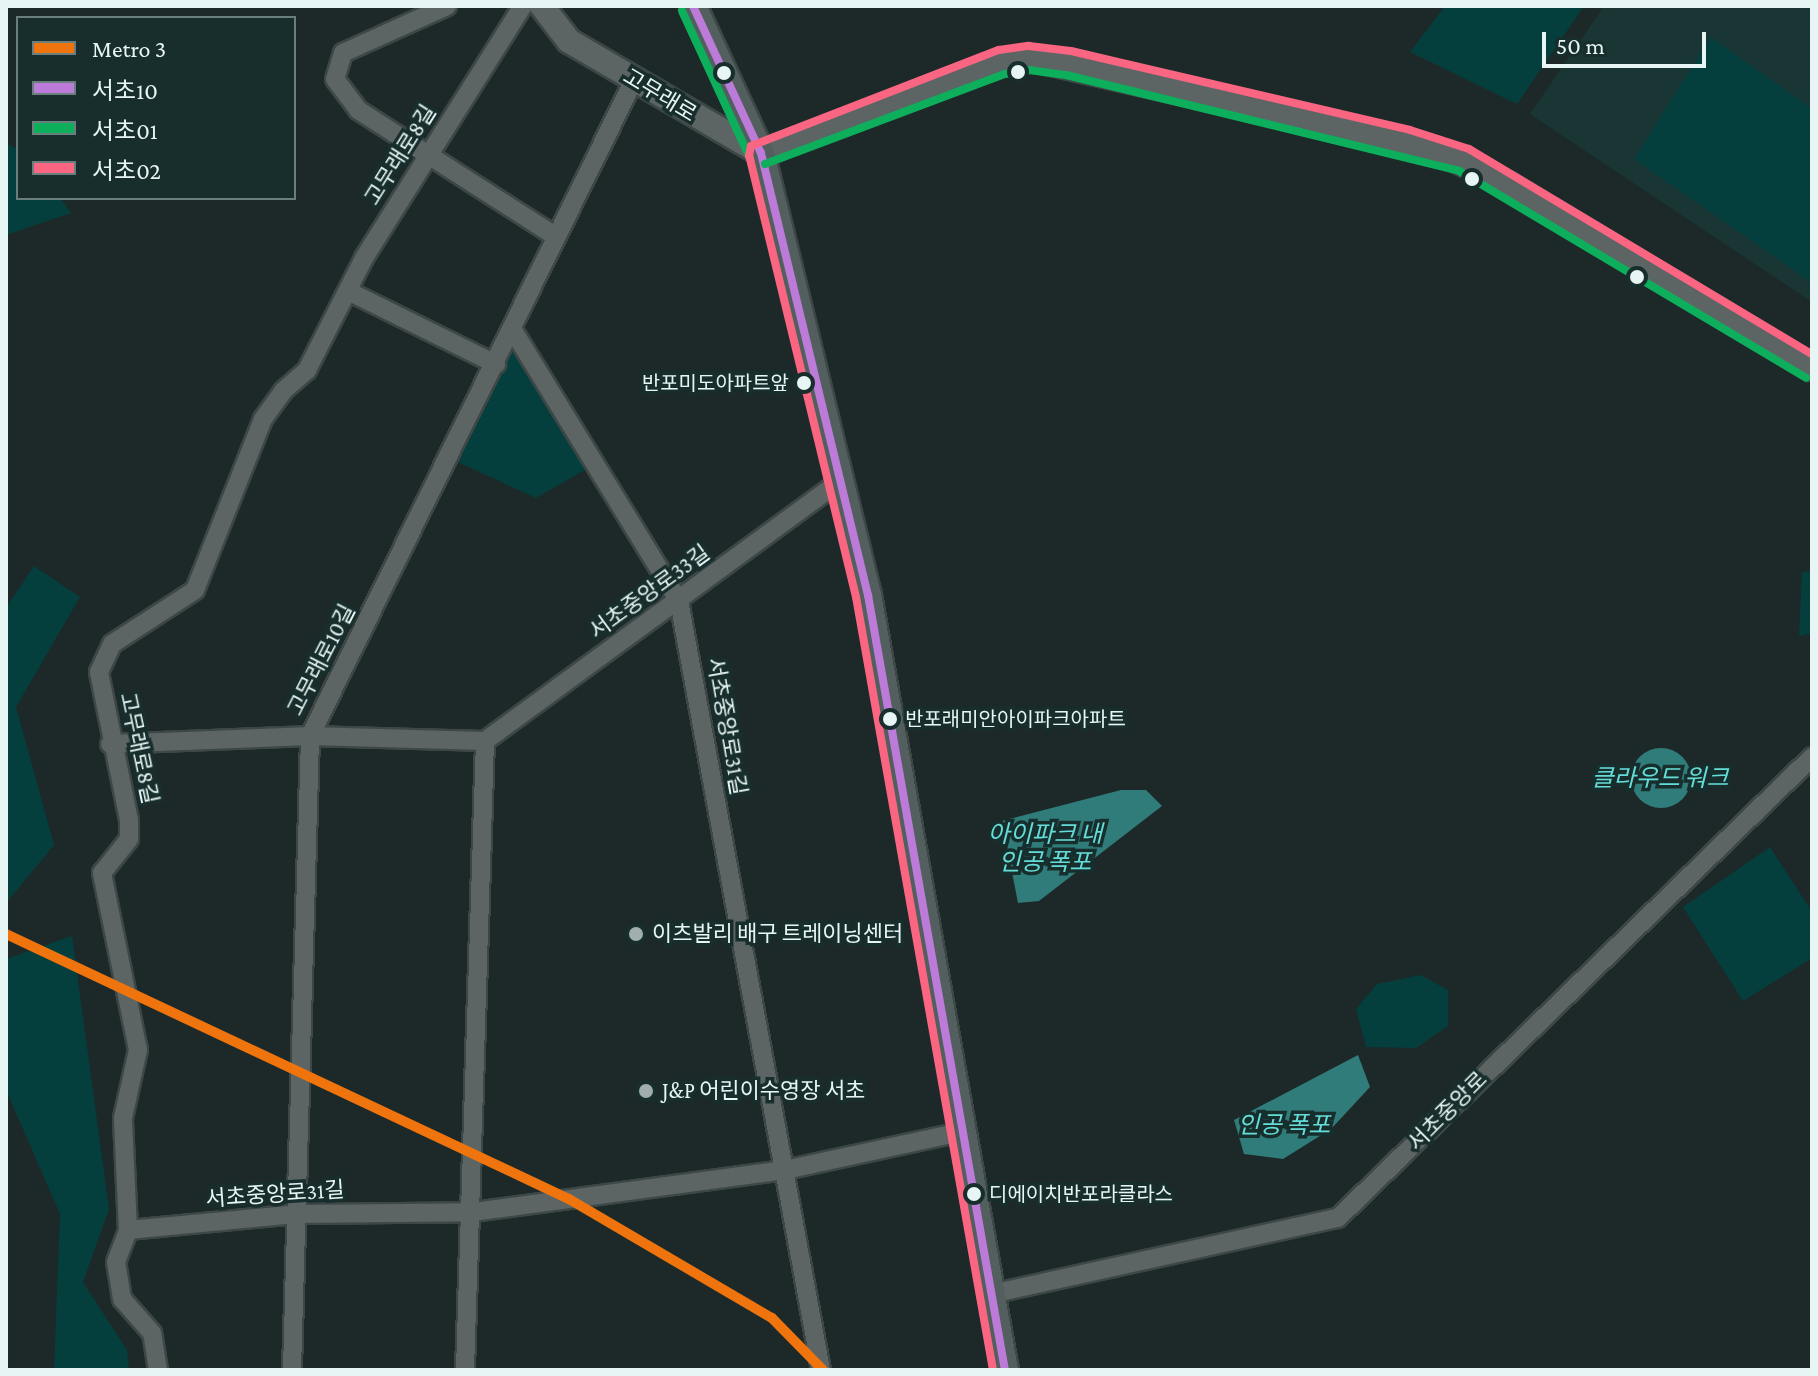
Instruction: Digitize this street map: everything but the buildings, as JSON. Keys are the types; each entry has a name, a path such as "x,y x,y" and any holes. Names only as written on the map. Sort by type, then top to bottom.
{"main road":[{"path":"693,6 761,153 868,595 1005,1370"}],"street":[{"path":"447,6 343,53 335,79 358,110 555,236"},
{"name":"고무래로8길","path":"158,1370 152,1333 122,1299 116,1262 128,1230 123,1118 138,1050 102,873 129,839 123,783 110,744 99,672 112,644 195,590 263,419 283,391 307,370 350,292 364,258 523,6"},
{"name":"고무래로","path":"542,6 569,41 761,153"},
{"path":"761,153 1002,62 1029,58 1068,63 1407,142 1464,160 1812,368"},
{"name":"고무래로10길","path":"292,1370 310,736 514,332 555,236 634,80"},
{"path":"350,292 496,364"},
{"name":"서초중앙로31길","path":"514,332 679,601 821,1370"},
{"name":"서초중앙로33길","path":"485,741 840,481"},
{"path":"110,744 310,736 485,741 474,1212 465,1370"},
{"name":"서초중앙로","path":"991,1294 1338,1218 1812,757"},
{"name":"서초중앙로31길","path":"128,1230 296,1214 474,1212 785,1170 965,1131"}],"shaded area":[{"path":"1445,6 1584,6 1517,104 1410,52"},
{"path":"1604,6 1812,6 1812,302 1530,114"},
{"path":"1711,37 1812,109 1812,283 1634,159"},
{"path":"6,143 16,148 16,200 61,200 71,213 6,235"},
{"path":"514,332 595,464 536,498 449,458"},
{"path":"34,566 80,597 16,707 54,845 7,902 6,608"},
{"path":"1812,571 1812,633 1799,636 1802,572"},
{"path":"1770,847 1812,912 1812,958 1743,1001 1683,907"},
{"path":"72,936 109,1209 83,1282 127,1350 129,1370 54,1370 60,1214 6,1090 6,959"},
{"path":"1421,975 1448,990 1448,1026 1416,1048 1366,1047 1356,1009 1377,984"}],"water":[{"name":"클라우드 워크","path":"1661,748 1682,757 1691,778 1682,799 1661,808 1640,799 1631,778 1640,757"},
{"name":"아이파크 내 인공 폭포","path":"1121,790 1146,790 1162,806 1039,901 1018,903 1002,821"},
{"name":"인공 폭포","path":"1358,1055 1370,1087 1331,1129 1283,1159 1244,1154 1234,1120"}],"metro line":[{"name":"3","path":"6,934 569,1199 772,1318 823,1370"}],"transit line":[{"name":"서초10","path":"693,6 761,153 868,595 1005,1370"},
{"name":"서초01","path":"682,11 750,158"},
{"name":"서초02","path":"993,1370 856,597 749,156 751,146 999,50 1029,46 1071,51 1410,130 1469,149 1812,354"},
{"name":"서초01","path":"765,164 1005,74 1029,70 1066,75 1459,171 1806,378"}],"place":[{"name":"반포미도아파트앞","path":"804,383"},
{"name":"반포래미안아이파크아파트","path":"890,719"},
{"name":"이츠발리 배구 트레이닝센터","path":"636,934"},
{"name":"J&P 어린이수영장 서초","path":"646,1091"},
{"name":"디에이치반포라클라스","path":"974,1194"}]}
